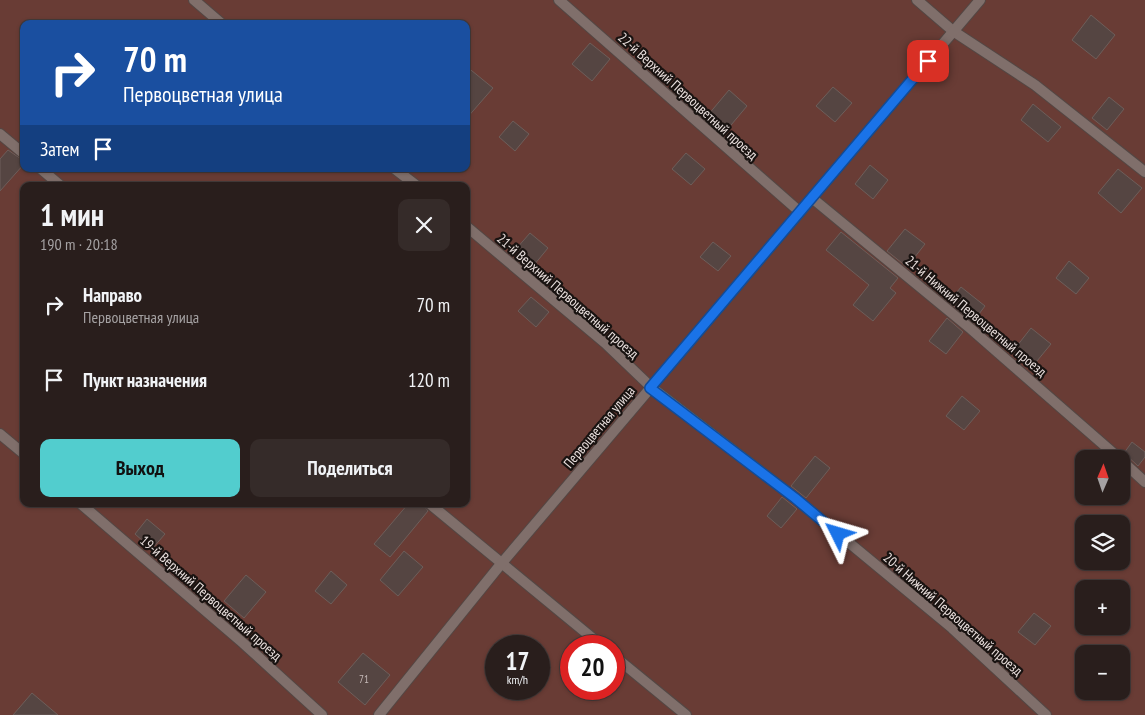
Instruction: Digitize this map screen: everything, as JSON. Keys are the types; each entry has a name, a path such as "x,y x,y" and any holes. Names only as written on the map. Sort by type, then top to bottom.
{"lane":[{"path":"194,0 217,20"},
{"name":"22-й Верхний Первоцветный проезд","path":"559,0 800,212"},
{"path":"917,0 953,31 1035,85 1145,172"},
{"name":"Первоцветная улица","path":"379,715 501,564 980,0"},
{"path":"0,134 20,151"},
{"path":"45,172 56,182"},
{"path":"399,172 411,182"},
{"name":"21-й Нижний Первоцветный проезд","path":"812,198 971,329 1111,450"},
{"name":"21-й Верхний Первоцветный проезд","path":"470,229 605,343 650,388"},
{"name":"20-й Нижний Первоцветный проезд","path":"650,388 795,498 952,628 1046,715"},
{"path":"0,434 20,451"},
{"name":"21-й Нижний Первоцветный проезд","path":"1130,468 1145,482"},
{"name":"19-й Верхний Первоцветный проезд","path":"84,507 243,643 322,715"},
{"path":"434,507 588,635"},
{"path":"625,665 686,715"}],"shaded area":[{"path":"0,0 1145,0 1145,715 0,715"}],"building":[{"path":"1091,15 1115,35 1096,59 1072,40"},
{"path":"590,43 610,59 592,81 572,64"},
{"path":"470,69 493,88 470,114"},
{"path":"833,87 852,103 835,122 816,106"},
{"path":"729,90 747,106 726,131 708,115"},
{"path":"1109,97 1124,109 1107,130 1092,118"},
{"path":"1033,104 1061,127 1048,142 1021,120"},
{"path":"513,121 529,134 515,151 499,137"},
{"path":"8,150 20,158 20,168 0,191 0,159"},
{"path":"686,153 705,169 691,185 672,169"},
{"path":"870,165 888,180 873,199 855,184"},
{"path":"1118,169 1142,188 1121,213 1098,193"},
{"path":"905,229 925,244 907,267 887,251"},
{"path":"841,232 898,278 890,288 896,293 873,321 853,305 869,285 826,250"},
{"path":"530,233 548,248 534,265 516,249"},
{"path":"713,242 731,256 718,271 700,257"},
{"path":"1069,261 1089,278 1076,294 1056,278"},
{"path":"961,287 985,306 973,322 949,302"},
{"path":"531,297 549,312 536,327 518,311"},
{"path":"947,318 963,332 946,354 929,341"},
{"path":"1031,328 1051,344 1032,367 1013,351"},
{"path":"962,396 980,411 964,430 946,416"},
{"path":"1132,442 1145,452 1145,457 1138,466 1130,459 1130,450 1126,450"},
{"path":"815,456 830,468 806,498 791,486"},
{"path":"782,497 797,509 781,528 767,516"},
{"path":"405,507 425,507 428,511 390,557 374,544"},
{"path":"147,519 165,534 152,549 135,534"},
{"path":"404,551 423,567 398,596 380,580"},
{"path":"331,571 347,585 331,604 315,591"},
{"path":"246,575 266,592 244,618 224,601"},
{"path":"1034,613 1051,626 1035,645 1018,632"},
{"path":"363,653 390,675 365,705 338,682"},
{"path":"32,693 58,715 13,715"}],"route":[{"path":"838,534 795,498 650,388 928,61"}]}
